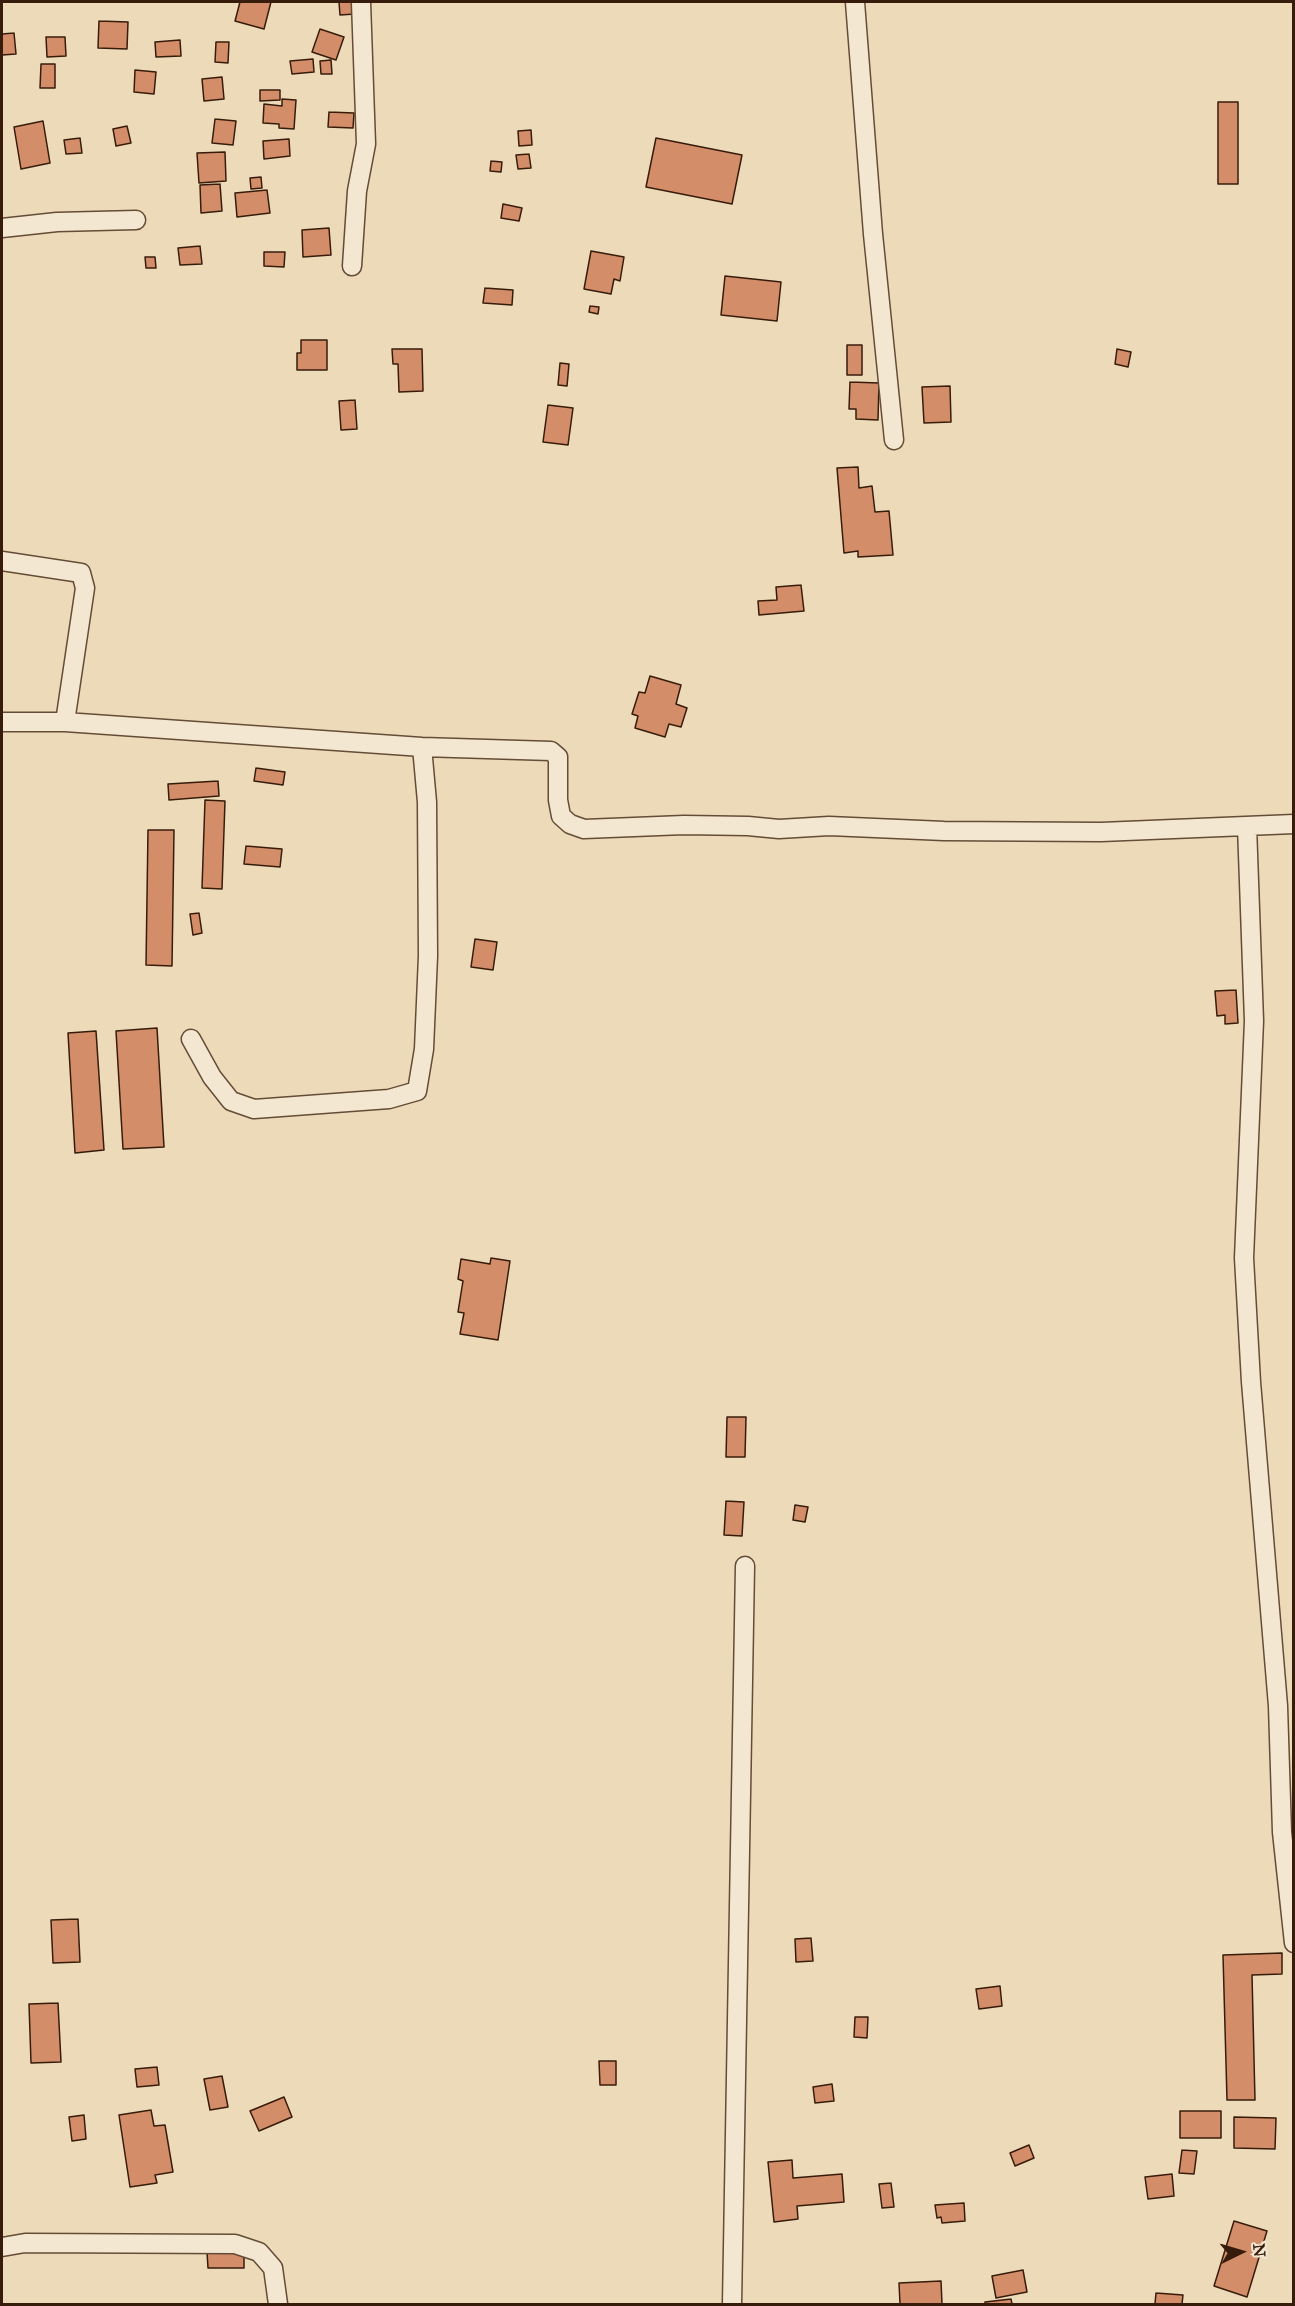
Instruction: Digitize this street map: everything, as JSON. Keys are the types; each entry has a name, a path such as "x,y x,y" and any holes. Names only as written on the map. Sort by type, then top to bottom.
{"street":[{"path":"352,266 357,191 366,144 362,2"},
{"path":"855,2 873,234 894,440"},
{"path":"2,228 57,222 136,220"},
{"path":"2,561 81,573 85,588 65,722"},
{"path":"2,722 65,722 422,747 551,751 558,757 558,800 561,816 570,824 584,829 684,825 779,829 829,826 944,831 1101,832 1293,824"},
{"path":"191,1039 212,1077 231,1101 254,1109 389,1099 417,1091 424,1049 428,956 427,802 422,747"},
{"path":"1247,826 1254,1021 1244,1258 1251,1382 1278,1706 1282,1832 1293,1943"},
{"path":"732,2304 746,1566"},
{"path":"2,2247 25,2243 235,2244 259,2252 273,2268 278,2304"}],"building":[{"path":"240,2 271,2 264,29 235,21"},
{"path":"339,2 354,2 355,14 340,15"},
{"path":"99,21 128,22 127,49 98,48"},
{"path":"320,29 344,37 336,60 312,52"},
{"path":"14,33 16,54 2,55 2,34"},
{"path":"46,37 65,37 66,56 47,57"},
{"path":"180,40 181,56 156,57 155,42"},
{"path":"216,42 229,42 228,63 215,62"},
{"path":"313,59 314,72 292,74 290,61"},
{"path":"331,60 332,74 321,74 320,61"},
{"path":"41,64 55,64 55,88 40,88"},
{"path":"135,70 156,72 154,94 134,92"},
{"path":"222,77 224,99 204,101 202,79"},
{"path":"260,90 280,90 280,100 260,101"},
{"path":"282,99 296,100 294,129 279,128 279,124 263,123 264,104 282,106"},
{"path":"1218,102 1238,102 1238,184 1218,184"},
{"path":"329,112 354,113 353,128 328,127"},
{"path":"215,119 236,121 233,145 212,143"},
{"path":"43,121 50,163 21,169 14,127"},
{"path":"127,126 131,143 116,146 113,129"},
{"path":"531,130 532,145 519,146 518,131"},
{"path":"80,138 82,153 66,154 64,140"},
{"path":"656,138 742,155 732,204 646,187"},
{"path":"289,139 290,156 264,159 263,141"},
{"path":"225,152 226,181 199,183 197,153"},
{"path":"529,154 531,168 518,169 516,155"},
{"path":"491,161 502,162 501,172 490,171"},
{"path":"261,177 262,188 251,189 250,178"},
{"path":"220,184 222,211 201,213 200,185"},
{"path":"267,190 270,213 237,217 235,193"},
{"path":"503,204 522,208 519,221 501,218"},
{"path":"329,228 331,255 303,257 302,230"},
{"path":"200,246 202,264 180,265 178,248"},
{"path":"591,251 624,257 620,281 614,279 611,294 584,289"},
{"path":"264,252 285,252 284,267 264,266"},
{"path":"145,257 155,257 156,268 146,268"},
{"path":"725,276 781,282 777,321 721,315"},
{"path":"485,288 513,290 512,305 483,303"},
{"path":"590,306 599,307 598,314 589,312"},
{"path":"301,340 327,340 327,370 297,370 297,353 301,353"},
{"path":"847,345 862,345 862,375 847,375"},
{"path":"392,349 422,349 423,391 399,392 398,364 393,364"},
{"path":"1117,349 1131,352 1128,367 1115,364"},
{"path":"560,363 569,364 567,386 558,385"},
{"path":"850,382 879,383 878,420 856,419 856,409 849,409"},
{"path":"950,386 951,422 924,423 922,387"},
{"path":"355,400 357,429 341,430 339,401"},
{"path":"548,405 573,408 568,445 543,442"},
{"path":"858,467 859,488 872,486 875,512 889,511 893,555 858,557 858,551 844,553 837,468"},
{"path":"801,585 804,611 759,615 758,601 777,600 776,587"},
{"path":"650,676 681,685 676,704 687,708 681,727 669,724 665,737 635,728 638,716 632,714 639,692 645,693"},
{"path":"256,768 285,772 283,785 254,781"},
{"path":"218,781 219,796 169,800 168,784"},
{"path":"205,800 225,801 222,889 202,888"},
{"path":"148,830 174,830 172,966 146,965"},
{"path":"246,846 282,849 280,867 244,864"},
{"path":"199,913 202,933 193,935 190,914"},
{"path":"475,939 497,942 493,970 471,967"},
{"path":"1236,990 1238,1023 1225,1024 1225,1015 1217,1016 1215,991"},
{"path":"157,1028 164,1147 123,1149 116,1031"},
{"path":"96,1031 104,1150 75,1153 68,1033"},
{"path":"491,1258 510,1261 498,1340 460,1334 464,1313 458,1312 463,1281 458,1279 461,1259 490,1264"},
{"path":"727,1417 746,1417 745,1457 726,1457"},
{"path":"726,1501 744,1502 742,1536 724,1535"},
{"path":"795,1505 808,1507 805,1522 793,1520"},
{"path":"78,1919 80,1962 53,1963 51,1920"},
{"path":"811,1938 813,1961 796,1962 795,1939"},
{"path":"1282,1953 1282,1974 1252,1975 1255,2100 1227,2100 1223,1955"},
{"path":"1000,1986 1002,2006 979,2009 976,1989"},
{"path":"58,2003 61,2062 31,2063 29,2004"},
{"path":"855,2017 868,2017 867,2038 854,2037"},
{"path":"599,2061 616,2061 616,2085 600,2085"},
{"path":"157,2067 159,2085 137,2087 135,2069"},
{"path":"222,2076 228,2107 210,2110 204,2079"},
{"path":"832,2084 834,2101 815,2103 813,2087"},
{"path":"284,2097 292,2117 259,2131 250,2111"},
{"path":"151,2110 154,2126 165,2125 173,2172 155,2175 157,2183 130,2187 119,2115"},
{"path":"1180,2111 1221,2111 1221,2138 1180,2138"},
{"path":"84,2115 86,2139 72,2141 69,2117"},
{"path":"1234,2117 1276,2118 1275,2149 1234,2148"},
{"path":"1029,2145 1034,2158 1015,2166 1010,2153"},
{"path":"1182,2150 1197,2151 1194,2174 1179,2173"},
{"path":"792,2160 793,2178 842,2174 844,2202 797,2206 798,2219 774,2222 768,2162"},
{"path":"1172,2174 1174,2196 1148,2199 1145,2177"},
{"path":"891,2183 894,2207 882,2208 879,2184"},
{"path":"964,2203 965,2221 942,2223 941,2217 937,2218 935,2205"},
{"path":"1234,2221 1267,2231 1247,2297 1214,2286"},
{"path":"207,2252 244,2252 244,2268 208,2268"},
{"path":"1023,2270 1027,2292 996,2298 992,2276"},
{"path":"941,2281 942,2304 900,2304 899,2283"},
{"path":"1156,2293 1183,2295 1182,2304 1155,2304"},
{"path":"1011,2299 1012,2304 985,2304 985,2302"}]}
